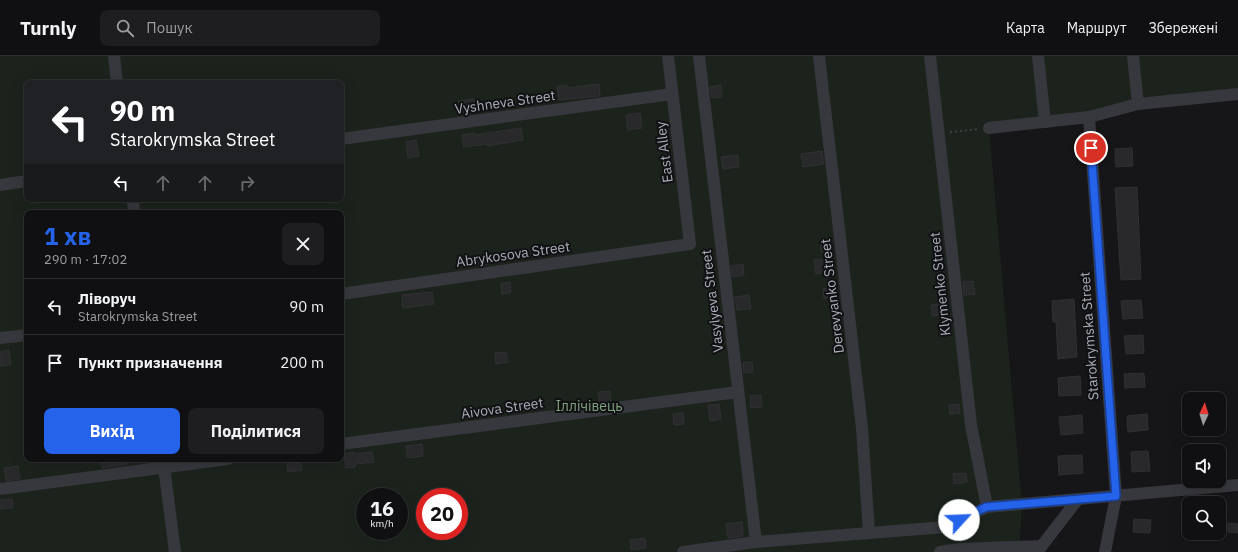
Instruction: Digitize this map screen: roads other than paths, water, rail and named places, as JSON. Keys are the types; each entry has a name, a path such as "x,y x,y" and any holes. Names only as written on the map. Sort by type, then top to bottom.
{"street":[{"path":"114,56 117,80"},
{"name":"East Alley","path":"668,56 690,244"},
{"name":"Vasylyeva Street","path":"699,56 756,542"},
{"name":"Derevyanko Street","path":"819,56 862,428 869,533"},
{"name":"Klymenko Street","path":"930,56 971,426 986,507"},
{"path":"1038,56 1045,122"},
{"path":"1133,56 1138,104"},
{"name":"Vyshneva Street","path":"344,139 672,94"},
{"path":"989,128 1089,117 1138,104 1238,94"},
{"name":"Starokrymska Street","path":"1089,117 1116,496 1105,552"},
{"path":"0,185 24,181"},
{"name":"Abrykosova Street","path":"344,294 690,244"},
{"path":"0,338 24,335"},
{"name":"Aivova Street","path":"344,444 738,392"},
{"path":"0,489 163,463 179,462"},
{"path":"163,463 175,552"},
{"path":"683,552 756,542 945,527 986,507 1238,485"},
{"path":"940,552 960,549 1040,549 1078,500"}],"park label":[{"name":"Іллічівець","path":"589,406"}]}
